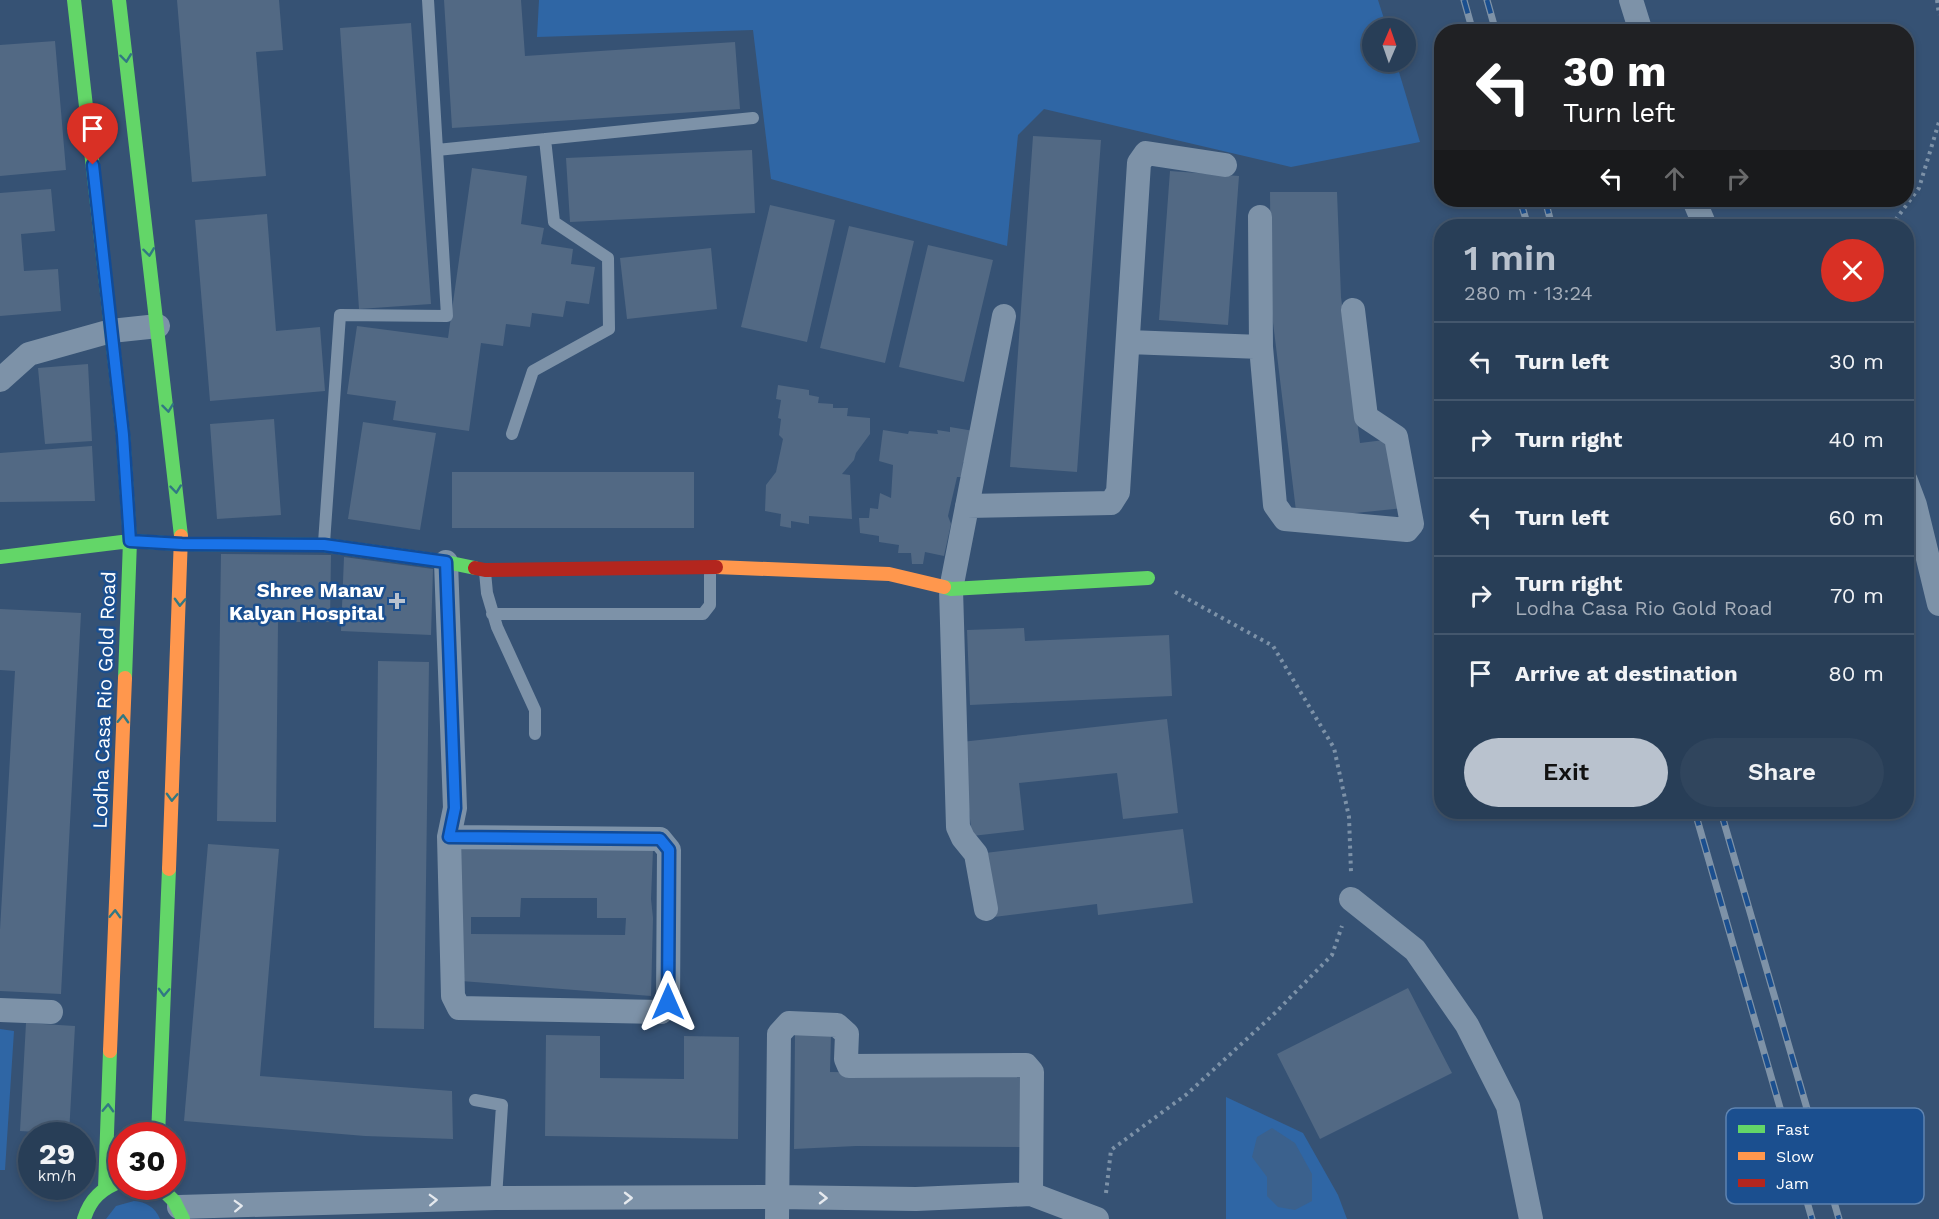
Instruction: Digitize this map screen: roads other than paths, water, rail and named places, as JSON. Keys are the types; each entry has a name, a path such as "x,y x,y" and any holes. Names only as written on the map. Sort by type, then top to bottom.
{"street":[{"name":"Lodha Casa Rio Gold Road","path":"74,0 123,435 130,541 105,1188"},
{"path":"119,0 182,544 160,1122"},
{"path":"1631,0 1638,24"},
{"path":"967,506 1111,503 1118,492 1139,163 1146,153 1225,165"},
{"path":"1260,217 1261,346 1275,505 1285,519 1407,530 1412,524 1396,437 1366,417 1353,310"},
{"path":"986,909 976,854 963,838 958,827 951,589 1004,316"},
{"path":"0,380 29,354 111,331 158,326"},
{"path":"1128,342 1261,346"},
{"path":"1914,502 1939,604"},
{"path":"0,556 130,541 182,544 324,545 446,562 485,570 710,567 889,574 951,589 1148,578"},
{"path":"446,562 455,808 449,837 453,996 459,1008 661,1012 668,1002 669,850 660,839 449,837"},
{"path":"1352,899 1415,950 1467,1025 1508,1106 1531,1219"},
{"path":"0,1010 51,1012"},
{"path":"777,1208 779,1034 789,1023 837,1025 847,1034 846,1059 849,1066 1026,1065 1032,1072 1031,1194"},
{"path":"84,1219 86,1209 96,1194 108,1187"},
{"path":"181,1213 496,1208 916,1209 1031,1194 1097,1219"}],"lane":[{"path":"324,545 340,315 447,316 428,0"},
{"path":"437,150 753,118"},
{"path":"512,434 533,371 609,329 608,258 554,222 545,139"},
{"path":"492,614 703,614 710,604 710,567"},
{"path":"485,570 487,593 496,627 535,710 535,734"},
{"path":"474,1100 502,1105 496,1208"}],"railway":[{"path":"1464,0 1471,24"},
{"path":"1487,0 1494,24"},
{"path":"1522,207 1526,219"},
{"path":"1547,207 1550,219"},
{"path":"1697,819 1780,1108"},
{"path":"1723,819 1807,1108"},
{"path":"1808,1204 1812,1219"},
{"path":"1835,1204 1839,1219"}],"place":[{"name":"Shree Manav Kalyan Hospital","path":"397,601"}]}
